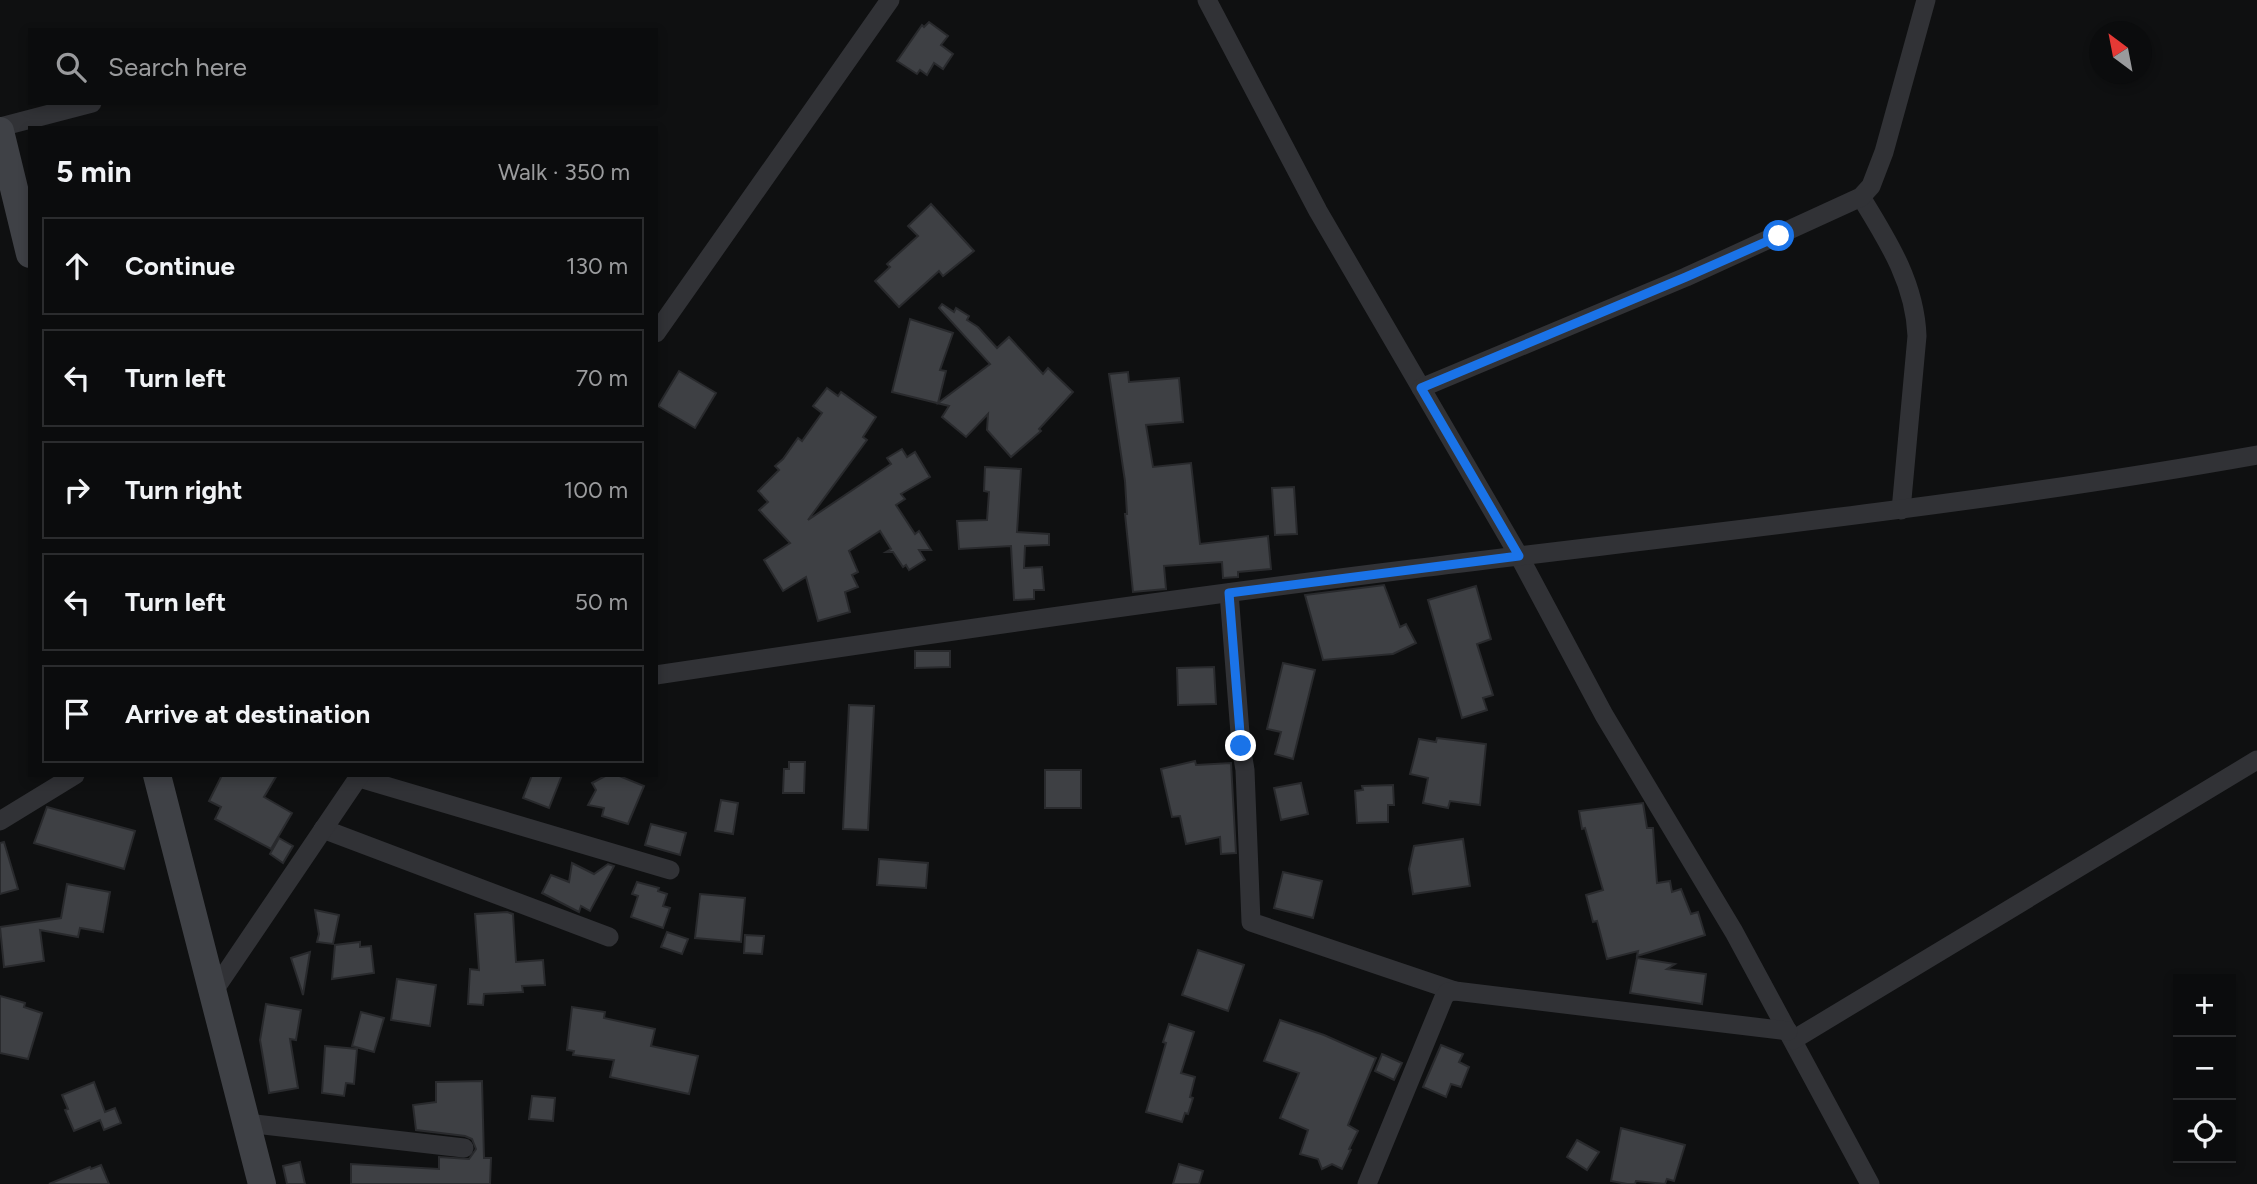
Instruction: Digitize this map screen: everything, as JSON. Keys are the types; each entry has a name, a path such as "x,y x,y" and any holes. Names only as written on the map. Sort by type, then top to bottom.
{"street":[{"path":"658,330 890,0"},
{"path":"1207,0 1318,211 1519,556 1604,715 1734,932 1870,1184"},
{"path":"1421,388 1686,277 1861,197 1871,186 1884,152 1926,0"},
{"path":"28,246 0,129 85,105"},
{"path":"1861,197 1896,256 1912,298 1916,318 1917,336 1902,510"},
{"path":"658,675 1229,593 1902,510 2116,480 2257,455"},
{"path":"1229,593 1245,771 1251,922 1455,991 1791,1035 2257,760"},
{"path":"0,821 72,777"},
{"path":"159,777 262,1184"},
{"path":"213,992 358,777"},
{"path":"362,777 670,870"},
{"path":"323,830 609,937"},
{"path":"1367,1184 1444,998 1448,992 1455,991"},
{"path":"246,1123 464,1148"}],"building":[{"path":"929,22 948,36 941,45 953,54 943,69 934,63 927,75 920,70 917,74 897,61 922,25 924,27"},
{"path":"931,204 974,251 943,276 939,271 899,307 875,281 890,267 887,264 918,236 908,226"},
{"path":"942,304 954,312 956,308 969,316 967,320 978,327 997,348 1009,337 1043,374 1048,368 1073,392 1039,429 1041,431 1011,457 987,430 988,414 966,437 942,417 949,406 892,392 910,319 953,333 940,370 946,371 938,403 990,364 939,308"},
{"path":"679,371 716,393 695,428 658,406"},
{"path":"1128,372 1129,382 1179,378 1183,422 1146,425 1153,467 1191,463 1200,544 1268,536 1271,569 1238,572 1238,577 1223,578 1222,562 1164,566 1166,589 1133,592 1125,514 1125,481 1109,374"},
{"path":"827,388 838,396 841,392 876,417 863,437 867,440 808,520 891,464 887,458 902,449 907,457 915,452 930,477 901,494 905,499 896,505 915,534 919,531 931,550 919,550 925,560 909,570 906,565 903,567 893,552 886,552 891,549 880,531 849,551 858,572 852,575 858,587 845,592 850,612 818,621 806,577 783,591 764,560 790,543 759,510 768,502 758,491 779,470 775,466 798,438 802,441 822,413 813,406"},
{"path":"985,467 1021,469 1017,532 1049,534 1049,545 1025,546 1024,568 1042,567 1044,590 1034,590 1034,599 1014,600 1011,546 959,549 957,521 987,520 989,492 984,491"},
{"path":"1294,487 1297,534 1275,535 1272,488"},
{"path":"1384,585 1400,627 1406,624 1416,643 1393,654 1323,660 1305,595"},
{"path":"1476,586 1491,639 1477,644 1493,695 1483,698 1487,710 1462,718 1428,600"},
{"path":"915,651 950,651 950,667 915,668"},
{"path":"1283,663 1315,670 1293,759 1275,754 1281,732 1267,729"},
{"path":"1214,667 1216,704 1178,705 1177,668"},
{"path":"849,705 874,706 868,830 843,829"},
{"path":"1437,738 1486,744 1480,805 1450,801 1448,808 1423,803 1428,778 1410,774 1419,739 1436,742"},
{"path":"1195,761 1196,765 1231,763 1236,853 1221,854 1220,837 1186,844 1180,816 1172,817 1161,769"},
{"path":"789,762 805,762 804,793 783,793 784,769 789,769"},
{"path":"1045,770 1081,770 1081,808 1045,808"},
{"path":"221,777 276,777 264,797 292,813 271,849 215,819 221,807 209,801"},
{"path":"531,777 561,777 549,808 523,798"},
{"path":"603,777 622,777 644,786 628,824 602,816 604,808 588,805 596,790 592,783"},
{"path":"1301,783 1308,814 1281,820 1274,788"},
{"path":"1393,785 1394,805 1388,805 1388,822 1357,823 1355,791 1363,790 1362,786"},
{"path":"721,800 738,803 733,834 715,831"},
{"path":"1643,803 1647,828 1653,828 1657,883 1670,881 1672,892 1681,889 1691,914 1698,912 1705,935 1637,956 1638,951 1607,959 1597,921 1593,922 1586,895 1603,890 1585,828 1582,829 1579,811"},
{"path":"47,807 135,831 124,869 34,843"},
{"path":"651,824 686,833 680,855 645,845"},
{"path":"279,838 293,846 283,863 270,854"},
{"path":"1463,839 1470,886 1413,894 1409,869 1414,846"},
{"path":"4,842 18,889 0,894 0,843"},
{"path":"879,859 928,863 926,888 877,885"},
{"path":"572,863 594,874 608,864 614,866 590,911 581,906 579,912 542,893 551,875 569,882"},
{"path":"1283,872 1322,881 1313,918 1274,908"},
{"path":"637,882 659,888 658,891 667,894 663,906 670,908 663,928 631,917 638,896 632,894"},
{"path":"67,884 110,892 103,932 80,928 78,937 40,930 44,961 4,967 0,927 61,918"},
{"path":"700,894 745,898 741,942 695,938"},
{"path":"315,910 339,915 333,944 317,942 319,934"},
{"path":"475,914 513,914 516,962 543,960 545,985 522,986 523,992 484,994 483,1005 468,1004 470,969 479,970"},
{"path":"667,932 688,939 682,954 661,947"},
{"path":"745,935 764,936 762,954 744,953"},
{"path":"360,942 360,947 371,946 374,973 332,979 335,945"},
{"path":"1198,950 1244,965 1228,1011 1182,995"},
{"path":"310,952 303,995 291,958"},
{"path":"1637,958 1675,964 1667,969 1706,974 1702,1004 1630,993"},
{"path":"397,979 436,985 430,1026 391,1020"},
{"path":"0,996 25,1003 24,1007 42,1013 28,1059 0,1053"},
{"path":"266,1004 301,1010 296,1040 290,1039 298,1088 269,1093 260,1040"},
{"path":"572,1007 605,1012 604,1018 655,1029 651,1046 698,1056 689,1094 610,1077 614,1060 573,1055 574,1051 567,1050"},
{"path":"361,1012 384,1018 374,1052 352,1046"},
{"path":"1280,1020 1324,1035 1376,1058 1348,1125 1358,1131 1342,1169 1332,1164 1322,1169 1318,1159 1300,1154 1308,1130 1280,1118 1299,1073 1264,1061"},
{"path":"1169,1024 1194,1032 1181,1073 1195,1077 1190,1097 1193,1098 1188,1114 1185,1113 1182,1122 1146,1112"},
{"path":"1441,1045 1463,1054 1459,1062 1469,1067 1461,1087 1451,1084 1446,1097 1423,1087"},
{"path":"325,1046 357,1049 354,1084 346,1083 344,1096 322,1093"},
{"path":"1382,1054 1402,1063 1394,1080 1375,1071"},
{"path":"482,1081 484,1158 491,1158 490,1184 351,1184 351,1164 439,1169 439,1157 469,1159 476,1149 472,1139 416,1130 413,1105 436,1102 436,1082"},
{"path":"94,1082 105,1112 115,1108 121,1123 104,1130 100,1120 74,1131 62,1095"},
{"path":"532,1096 555,1098 553,1121 529,1119"},
{"path":"1621,1128 1685,1145 1674,1181 1667,1179 1665,1184 1636,1181 1635,1184 1627,1184 1611,1181"},
{"path":"1577,1140 1599,1152 1587,1170 1567,1157"},
{"path":"300,1162 305,1184 287,1184 283,1166"},
{"path":"1179,1164 1203,1171 1199,1184 1173,1184"},
{"path":"101,1165 109,1184 49,1184 90,1167 91,1169"}],"route":[{"path":"1241,746 1229,593 1519,556 1421,388 1779,236"}]}
